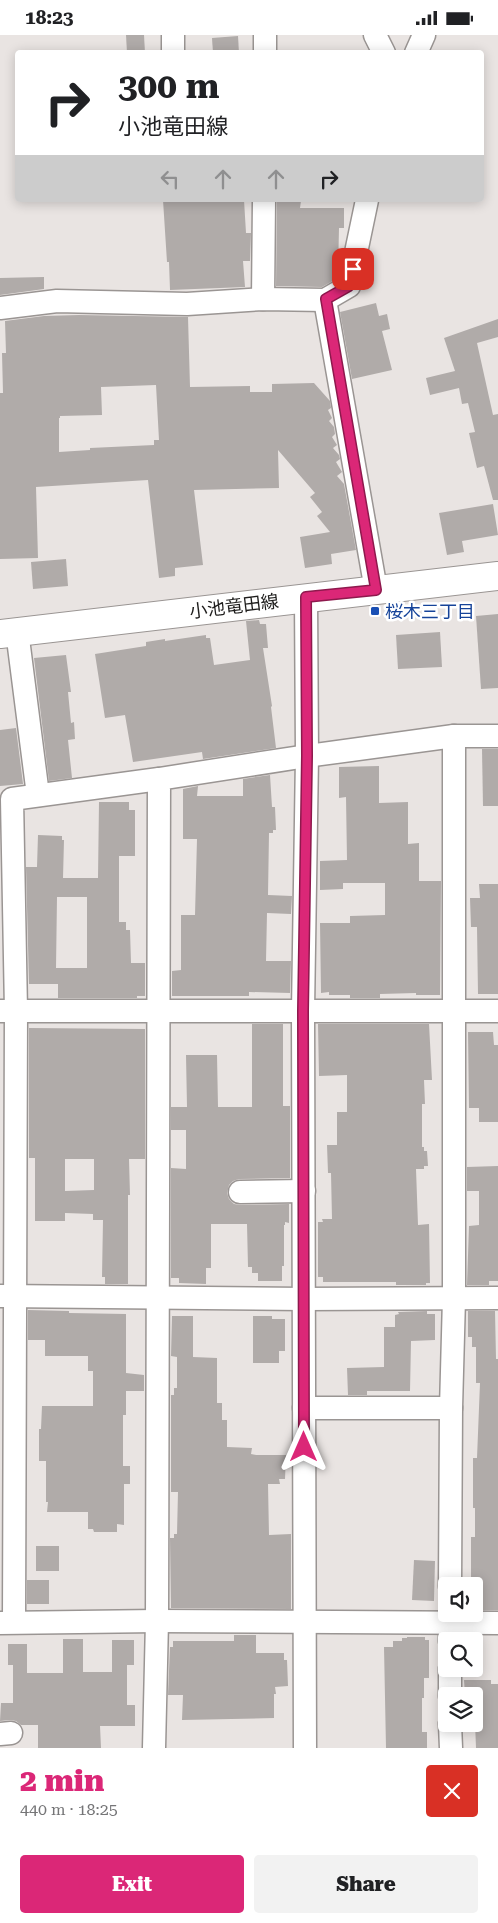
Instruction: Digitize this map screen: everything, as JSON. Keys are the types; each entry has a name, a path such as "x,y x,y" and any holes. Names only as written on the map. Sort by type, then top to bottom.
{"main road":[{"name":"小池竜田線","path":"8,632 498,576"}],"street":[{"path":"173,35 173,50"},
{"path":"265,35 265,50"},
{"path":"375,35 382,50"},
{"path":"417,50 424,35"},
{"path":"263,299 264,202"},
{"path":"0,308 57,301 187,303 263,299 326,299 349,286 367,202"},
{"path":"326,299 376,590"},
{"path":"304,1748 303,1011 307,756 306,597"},
{"path":"8,632 38,795"},
{"path":"450,1577 454,1298 454,736"},
{"path":"498,736 454,736 159,779 6,799 8,1011 7,1623 157,1621 304,1622 450,1626 498,1623"},
{"path":"154,1748 157,1621 160,1011 159,779"},
{"path":"8,1011 498,1011"},
{"path":"240,1192 304,1191"},
{"path":"7,1296 158,1296 304,1299 498,1298"},
{"path":"304,1408 451,1408"},
{"path":"450,1732 451,1748"}],"building":[{"path":"126,35 144,35 145,50 127,50"},
{"path":"238,36 239,50 213,50 212,38"},
{"path":"163,202 244,202 246,233 251,233 250,261 243,261 245,287 170,290 169,262 167,262"},
{"path":"277,202 301,202 300,208 344,208 344,228 339,228 338,272 336,279 322,287 276,286"},
{"path":"44,277 44,289 0,295 0,278"},
{"path":"376,303 379,316 387,314 390,329 382,331 392,370 352,379 340,312"},
{"path":"44,316 188,317 190,387 250,386 250,392 272,392 272,384 314,383 330,401 331,408 328,410 332,418 329,421 334,427 335,434 332,437 337,445 333,448 339,455 340,459 336,462 342,472 337,476 344,484 356,550 331,554 332,564 305,568 300,537 330,532 317,516 322,512 310,497 315,493 278,450 279,488 194,490 203,565 175,568 175,576 159,578 148,480 36,487 38,558 0,559 0,393 3,393 2,353 6,353 5,321","holes":["156,385 159,440 154,440 154,445 90,448 90,450 59,452 59,418 60,416 102,415 101,387"]},
{"path":"498,319 498,337 477,343 493,415 498,414 498,500 493,500 484,466 477,468 469,433 475,432 468,403 462,404 459,388 430,395 426,378 455,371 444,338"},
{"path":"493,504 498,535 462,541 464,552 447,555 439,513"},
{"path":"66,559 68,586 33,589 31,562"},
{"path":"498,614 498,688 481,689 476,616"},
{"path":"259,620 260,624 266,624 268,648 263,648 276,748 203,759 202,752 133,762 125,715 105,718 95,654 146,646 146,642 206,635 206,638 210,638 214,665 250,660 246,621"},
{"path":"440,632 442,667 398,669 396,635"},
{"path":"66,655 71,692 68,692 71,723 74,722 75,739 68,740 72,778 49,781 34,658"},
{"path":"16,728 23,784 0,786 0,730"},
{"path":"482,749 498,749 498,806 483,806"},
{"path":"379,766 379,803 408,802 408,844 419,843 419,881 441,881 440,995 416,995 416,993 380,994 380,998 350,998 350,995 329,995 329,992 321,993 320,923 350,923 350,916 385,915 385,883 343,883 343,889 320,890 320,861 347,860 346,797 339,798 339,767"},
{"path":"270,775 272,807 275,807 276,830 273,830 273,833 269,833 268,895 292,896 291,914 267,913 266,961 291,961 290,993 249,992 249,996 172,996 172,971 181,970 181,915 195,915 197,839 183,839 183,789 198,786 197,796 243,796 243,779"},
{"path":"99,802 129,802 129,810 135,810 135,856 119,856 119,922 126,922 126,930 130,930 131,963 145,963 145,996 137,996 137,998 58,998 58,984 29,984 26,867 37,867 38,835 62,836 62,840 64,840 63,878 98,878","holes":["57,897 87,897 87,968 56,968"]},
{"path":"479,884 498,884 498,994 478,994 477,927 471,927 470,898 480,898"},
{"path":"252,1024 283,1024 283,1106 290,1106 290,1178 239,1179 229,1185 227,1193 229,1199 234,1204 289,1204 289,1223 285,1222 284,1225 282,1281 258,1281 258,1273 252,1273 252,1267 248,1267 247,1224 211,1224 211,1268 206,1268 206,1284 179,1283 179,1278 171,1278 171,1168 186,1169 186,1130 171,1130 171,1107 187,1107 186,1055 217,1055 218,1107 252,1107"},
{"path":"318,1024 429,1024 432,1080 424,1080 425,1104 422,1104 422,1147 424,1147 424,1151 427,1151 428,1166 424,1166 424,1169 416,1169 418,1225 429,1224 430,1283 426,1283 426,1285 396,1285 396,1282 323,1282 323,1277 318,1277 318,1222 323,1222 322,1219 332,1219 331,1173 328,1173 327,1145 337,1145 337,1112 347,1112 347,1075 319,1076"},
{"path":"29,1028 145,1029 145,1159 129,1159 128,1284 105,1284 105,1277 102,1277 103,1220 93,1220 93,1214 65,1213 65,1221 35,1221 35,1158 29,1158","holes":["65,1159 94,1159 94,1190 65,1191"]},
{"path":"468,1032 493,1032 494,1045 498,1045 498,1122 479,1122 479,1108 469,1108"},
{"path":"498,1166 498,1281 489,1281 489,1285 467,1285 469,1226 479,1225 479,1191 467,1191 467,1167"},
{"path":"28,1310 126,1314 126,1373 144,1375 144,1391 126,1391 126,1415 123,1415 123,1466 130,1466 130,1484 124,1484 124,1525 117,1524 117,1532 94,1532 93,1529 88,1529 88,1512 47,1512 46,1461 39,1461 39,1429 41,1429 42,1406 93,1406 93,1371 88,1371 88,1356 45,1356 45,1340 28,1340"},
{"path":"427,1311 427,1314 435,1314 435,1340 411,1341 410,1391 367,1391 367,1395 348,1395 347,1368 384,1367 384,1327 395,1327 395,1315 399,1314 398,1312"},
{"path":"468,1311 495,1311 496,1359 498,1359 498,1610 483,1610 483,1577 471,1577 471,1537 475,1537 473,1458 477,1458 480,1383 476,1383 476,1347 472,1347 472,1337 468,1337"},
{"path":"172,1316 193,1316 193,1357 217,1358 217,1403 222,1403 222,1420 227,1420 227,1447 252,1448 251,1454 256,1455 286,1455 285,1479 279,1479 280,1484 268,1484 269,1535 291,1534 291,1609 171,1608 170,1538 174,1538 174,1534 177,1534 178,1492 171,1492 171,1395 174,1395 174,1388 177,1388 177,1357 171,1356"},
{"path":"253,1316 272,1316 272,1319 285,1319 285,1351 279,1351 279,1363 253,1363"},
{"path":"36,1546 59,1546 59,1571 36,1571"},
{"path":"414,1560 435,1561 434,1601 412,1600"},
{"path":"27,1580 49,1580 49,1604 27,1604"},
{"path":"234,1635 256,1635 256,1653 284,1653 284,1660 287,1660 288,1686 275,1687 274,1718 182,1720 183,1695 168,1695 170,1647 173,1647 173,1641 234,1641"},
{"path":"425,1637 425,1640 429,1640 429,1678 424,1678 424,1698 422,1698 422,1732 427,1732 427,1748 386,1748 384,1647 393,1647 393,1641 402,1641 402,1638"},
{"path":"63,1639 83,1639 83,1672 112,1672 112,1640 134,1640 134,1665 127,1665 127,1705 135,1705 135,1726 100,1726 101,1748 38,1748 38,1725 21,1725 16,1721 10,1720 0,1721 1,1703 13,1703 13,1665 8,1665 8,1644 27,1644 27,1673 63,1673"},
{"path":"464,1680 491,1680 491,1684 498,1684 498,1748 476,1748 475,1732 483,1732 483,1687 464,1687"}],"place":[{"name":"桜木三丁目","path":"375,611"}],"route":[{"path":"304,1447 303,1011 307,756 306,597 376,590 326,299 349,286 353,269"}]}
